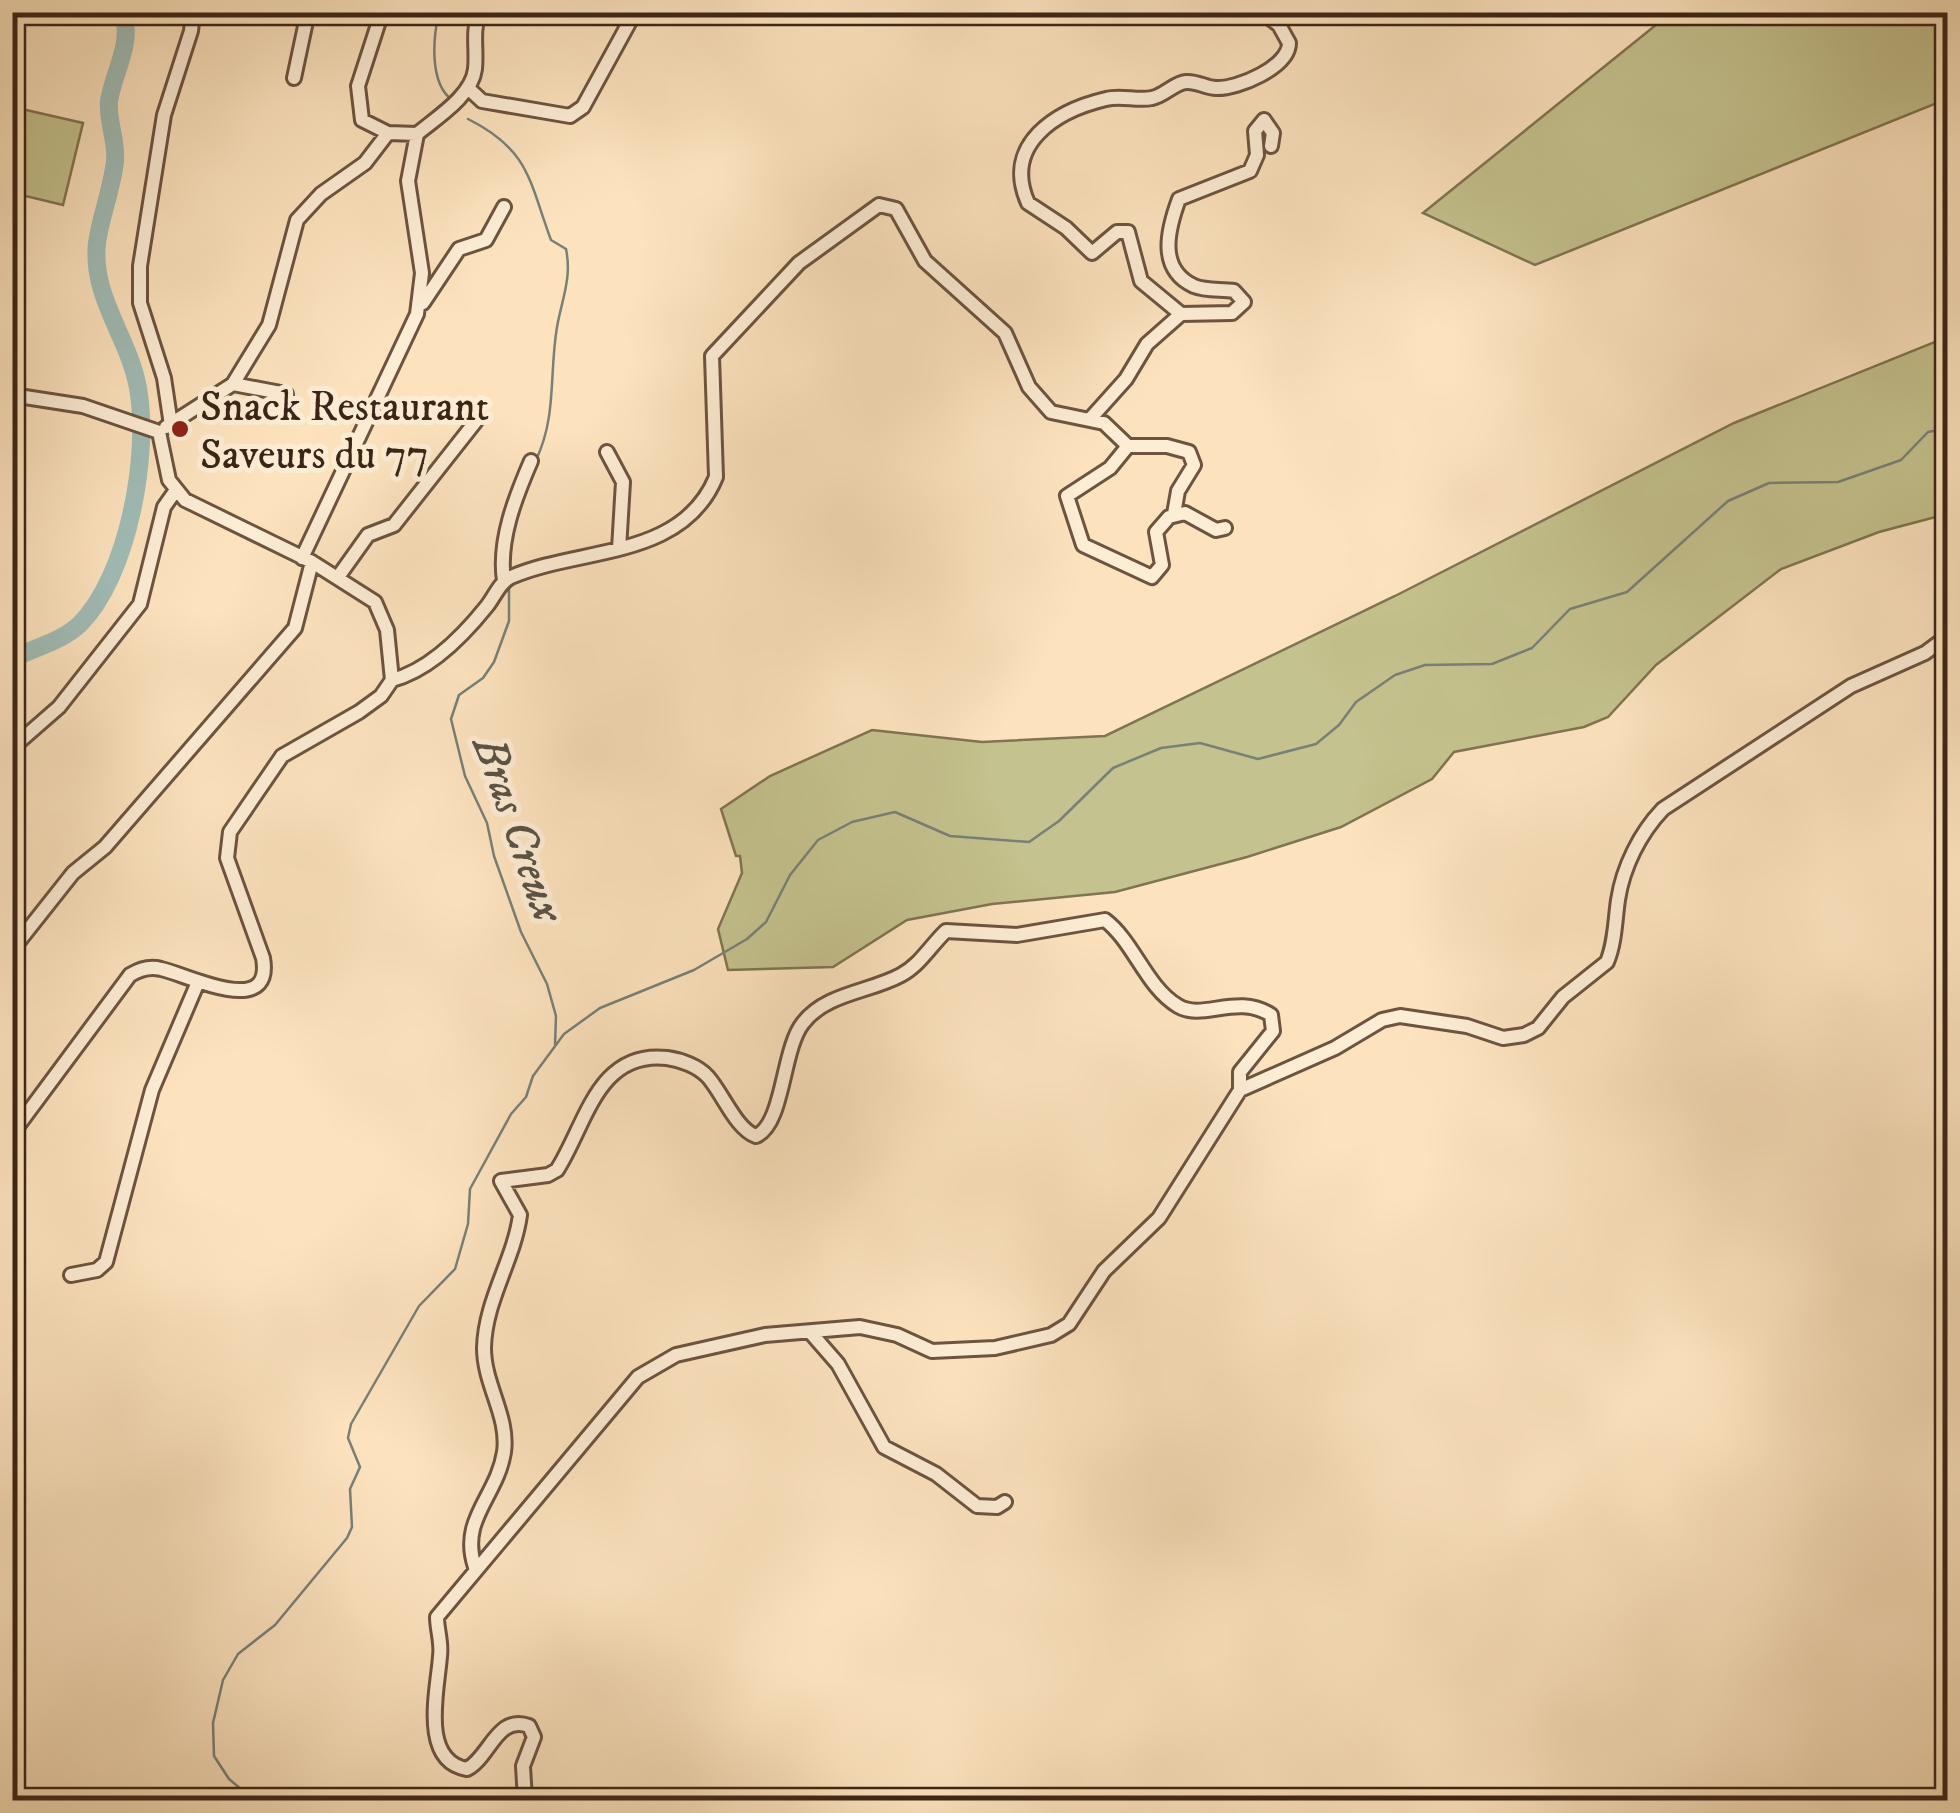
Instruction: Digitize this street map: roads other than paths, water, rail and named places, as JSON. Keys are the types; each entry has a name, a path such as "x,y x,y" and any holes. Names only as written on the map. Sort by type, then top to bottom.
{"street":[{"path":"193,12 164,114 140,266 143,315 164,378 162,428 169,480 206,512 307,560 362,592 382,613 392,680"},
{"path":"294,78 308,12"},
{"path":"382,12 357,99 362,120 388,133 417,134"},
{"path":"417,314 422,272 408,181 417,134 463,92 475,71 472,32 479,12"},
{"path":"463,92 482,100 570,116 584,106 636,12"},
{"path":"1182,314 1141,281 1126,231 1115,233 1092,253 1066,228 1028,203 1022,189 1021,160 1035,135 1094,103 1122,97 1151,98 1185,82 1226,87 1278,63 1290,43 1279,25 1262,12"},
{"path":"1091,418 1132,372 1146,344 1182,314 1232,313 1244,302 1234,291 1198,288 1174,268 1167,251 1168,239 1179,200 1250,171 1258,155 1256,130 1264,120 1273,132 1271,146"},
{"path":"12,395 162,428 233,384 268,325 297,220 320,194 365,163 388,133"},
{"path":"12,1134 130,974 160,968 198,982 244,991 258,984 264,974 263,958 226,846 272,767 294,746 360,712 392,680 434,661 483,610 504,581 544,565 655,538 684,519 710,491 717,462 709,366 718,347 768,301 799,263 874,207 892,205 925,261 1005,333 1029,387 1050,412 1091,418 1110,426 1128,446 1167,446 1190,452 1194,465 1178,491 1174,514 1156,532 1162,565 1152,577 1083,545 1067,496 1110,468 1128,446"},
{"path":"12,950 73,873 105,847 295,628 307,560 417,314 456,252 486,240 504,207"},
{"path":"233,384 286,394"},
{"path":"338,576 368,535 394,525 476,421"},
{"path":"606,452 624,482 619,549"},
{"path":"504,581 501,562 511,513 531,461"},
{"path":"12,748 59,707 140,604 164,507 176,490"},
{"path":"1174,514 1185,513 1216,530 1225,528"},
{"path":"525,1800 522,1766 534,1737 529,1726 521,1723 501,1730 478,1762 467,1769 453,1765 444,1754 433,1714 440,1658 436,1617 638,1377 676,1355 766,1335 860,1328 898,1335 932,1351 995,1348 1051,1336 1069,1324 1104,1271 1160,1218 1240,1090 1335,1048 1382,1020 1400,1016 1467,1026 1503,1038 1538,1028 1564,996 1607,962 1619,894 1644,832 1663,809 1686,789 1753,754 1851,686 1925,653 1948,636"},
{"path":"475,1567 468,1537 499,1471 506,1433 486,1375 486,1334 495,1289 520,1215 501,1180 548,1175 557,1170 594,1095 612,1073 656,1057 694,1066 706,1074 742,1125 756,1136 766,1130 772,1119 784,1070 803,1023 825,1005 900,976 946,931 958,928 1018,934 1106,920 1178,1006 1202,1011 1242,1006 1271,1015 1274,1031 1237,1079 1240,1090"},
{"path":"71,1275 97,1270 106,1262 152,1090 198,982"},
{"path":"812,1333 838,1364 884,1447 936,1474 976,1506 997,1507 1005,1502"},
{"path":"12,1766 13,1776"}],"waterway":[{"path":"12,659 73,630 97,603 123,546 138,479 138,388 105,299 97,263 97,243 115,161 109,101 126,35 123,12"},
{"name":"Bras Creux","path":"439,12 434,47 436,72 452,100"},
{"name":"Bras Creux","path":"468,119 516,155 551,240 566,249 567,279 557,327 550,411 536,460"},
{"path":"254,1800 229,1779 214,1756 213,1723 223,1680 238,1654 275,1625 347,1538 352,1527 350,1489 360,1467 348,1438 351,1424 419,1306 455,1269 468,1224 470,1189 511,1114 526,1097 533,1076 564,1034 600,1008 694,970 747,939 766,922 790,875 818,840 852,822 895,812 950,836 1029,842 1059,821 1113,768 1161,748 1200,743 1258,759 1316,744 1339,725 1356,702 1395,675 1425,665 1492,664 1532,648 1570,609 1627,592 1728,501 1769,483 1838,482 1901,460 1928,432 1948,428"},
{"name":"Bras Creux","path":"509,586 509,621 494,662 483,678 459,695 451,719 465,776 487,823 494,856 521,932 547,984 556,1016 555,1045"}],"place":[{"name":"Snack Restaurant Saveurs du 77","path":"180,429"}]}
